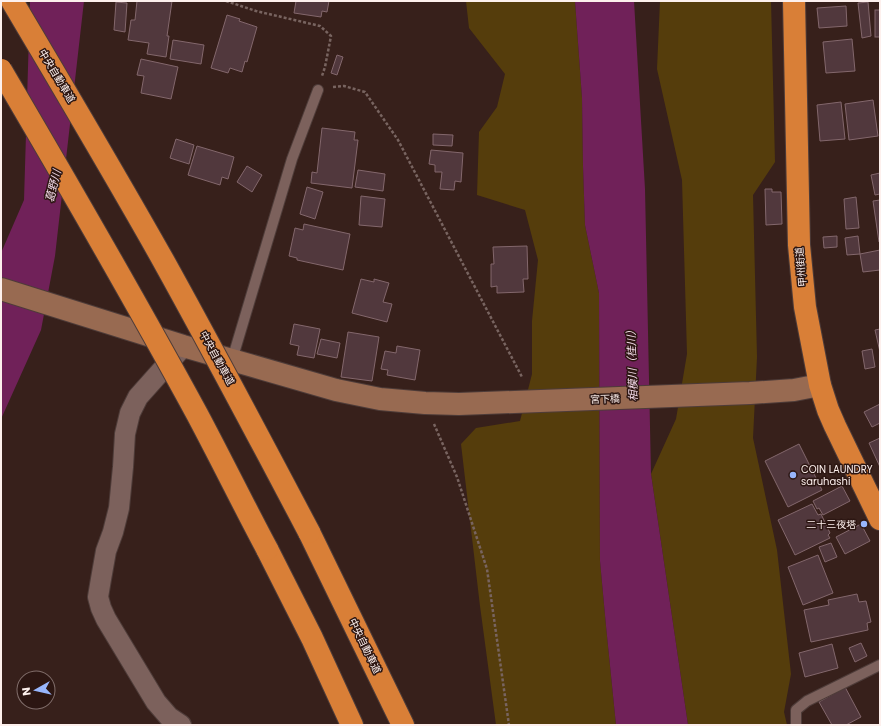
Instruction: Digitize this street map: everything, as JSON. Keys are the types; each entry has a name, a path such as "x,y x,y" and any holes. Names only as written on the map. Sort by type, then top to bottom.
{"highway":[{"name":"中央自動車道","path":"12,1 85,124 238,397 309,532 403,725"},
{"name":"甲州街道","path":"794,1 798,245 804,307 820,385 828,410 878,510"},
{"path":"1,70 125,284 197,414 312,638 352,725"}],"street":[{"name":"宮下橋","path":"1,289 183,346 336,390 380,399 459,404 750,394 794,390 820,385"},
{"path":"172,722 156,702 106,619 98,597 106,551 113,532 119,508 125,434 130,412 138,396 183,346"}],"lane":[{"path":"232,360 292,159 318,90"},
{"path":"796,725 796,710 807,701 880,665"}],"path":[{"path":"226,1 256,11 320,26 331,36 325,67 318,90 344,86 366,92 398,140 522,377"},
{"path":"425,403 457,477 487,569 509,725"}],"shaded area":[{"path":"466,1 575,1 582,98 585,225 599,293 600,561 616,725 496,725 461,444 476,428 520,421 532,374 532,321 538,260 525,210 477,195 479,132 497,107 505,74 469,28"},
{"path":"660,1 771,1 775,162 753,195 757,357 753,438 777,550 791,674 784,712 787,725 688,725 651,474 676,419 687,354 682,180 657,69"}],"water":[{"name":"葛野川","path":"30,1 84,1 55,256 41,330 1,419 1,253 24,200"},
{"name":"相模川（桂川）","path":"575,1 634,1 645,189 651,474 688,725 616,725 600,561 599,293 585,225 582,98"}],"building":[{"path":"137,1 172,1 167,36 169,36 166,57 147,54 149,43 128,40 131,20 135,20"},
{"path":"296,1 329,1 327,12 322,11 321,17 294,13"},
{"path":"116,2 127,3 125,32 114,30"},
{"path":"868,2 871,36 862,38 858,3"},
{"path":"846,6 847,26 819,28 817,8"},
{"path":"875,10 880,10 880,37 875,37"},
{"path":"227,15 257,27 247,62 245,61 242,72 230,68 228,73 211,68"},
{"path":"852,39 855,71 826,73 823,42"},
{"path":"173,40 204,45 201,64 170,59"},
{"path":"337,55 343,57 337,75 331,73"},
{"path":"141,59 178,67 171,99 141,93 144,76 137,75"},
{"path":"873,100 878,136 849,140 845,104"},
{"path":"841,102 845,139 820,141 817,105"},
{"path":"322,128 355,132 354,140 358,140 352,188 311,183 312,172 317,173"},
{"path":"433,134 453,135 452,146 433,145"},
{"path":"176,139 194,145 189,164 170,158"},
{"path":"197,146 234,157 228,179 222,177 220,185 188,175"},
{"path":"431,150 463,153 461,182 455,181 454,190 440,189 442,172 435,172 435,165 429,164"},
{"path":"247,166 262,175 252,192 237,182"},
{"path":"358,170 385,174 383,191 355,187"},
{"path":"880,173 880,194 875,195 871,175"},
{"path":"307,187 323,192 315,219 300,214"},
{"path":"765,189 772,189 772,192 781,192 782,224 766,225"},
{"path":"361,196 385,199 382,227 359,225"},
{"path":"856,197 859,228 846,229 844,199"},
{"path":"880,200 880,242 879,242 873,201"},
{"path":"304,224 350,234 343,270 297,260 297,258 289,256 295,228 303,230"},
{"path":"837,236 837,247 824,248 823,237"},
{"path":"858,236 860,254 847,255 845,238"},
{"path":"527,246 528,279 523,279 524,292 497,293 497,286 491,287 491,264 494,264 493,247"},
{"path":"880,250 880,270 863,272 860,254"},
{"path":"361,279 374,282 374,279 389,283 383,302 392,304 387,322 352,313"},
{"path":"294,324 320,329 314,358 297,355 299,346 290,344"},
{"path":"880,329 880,352 875,330"},
{"path":"348,332 379,337 372,381 341,377"},
{"path":"321,339 340,343 337,358 317,354"},
{"path":"397,346 420,350 415,380 387,375 388,370 381,369 385,351 396,353"},
{"path":"872,349 875,367 865,369 862,351"},
{"path":"880,404 880,423 872,427 864,412"},
{"path":"880,438 880,467 869,443"},
{"name":"COIN LAUNDRY saruhashi","path":"799,444 822,490 788,507 765,461"},
{"path":"842,486 850,501 823,515 819,508 817,509 813,501"},
{"path":"812,504 818,515 821,514 830,533 828,535 830,538 795,555 778,520"},
{"path":"861,524 870,541 845,554 836,537"},
{"path":"831,543 837,557 825,562 819,547"},
{"path":"818,555 833,593 803,605 788,567"},
{"path":"857,594 859,602 866,601 871,622 867,623 868,630 811,642 804,610 829,605 828,600"},
{"path":"861,643 867,656 855,662 849,648"},
{"path":"832,644 838,668 805,677 799,653"},
{"path":"845,687 861,717 846,725 832,725 819,702"}],"place":[{"name":"COIN LAUNDRY saruhashi","path":"793,475"},
{"name":"二十三夜塔","path":"864,524"}]}
